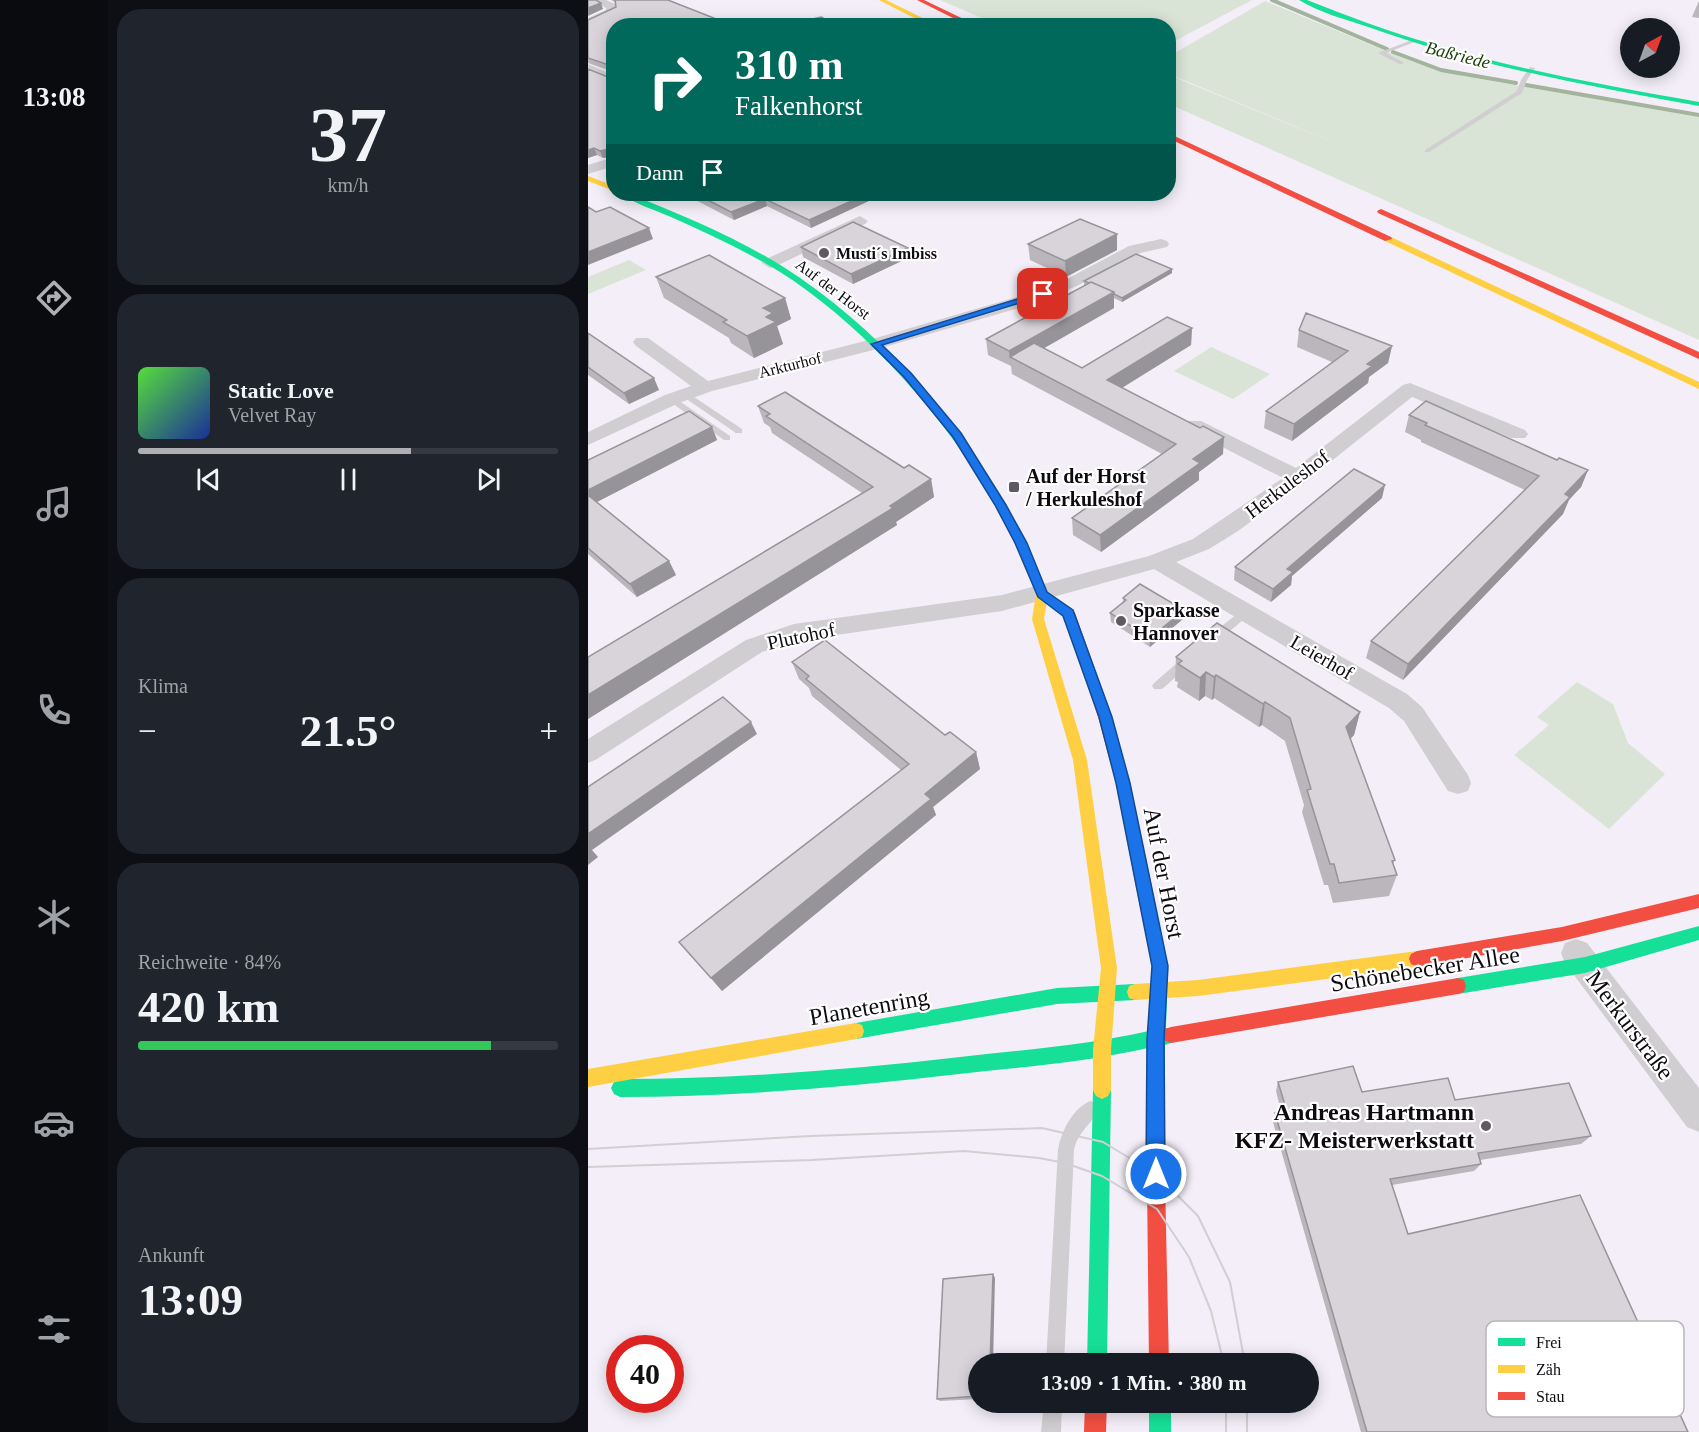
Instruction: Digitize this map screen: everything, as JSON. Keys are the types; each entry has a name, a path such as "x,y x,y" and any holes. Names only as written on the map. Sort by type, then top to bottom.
{"main road":[{"path":"882,0 919,18"},
{"path":"920,0 958,18"},
{"path":"1302,0 1414,41 1531,70 1699,104"},
{"path":"1176,139 1699,386"},
{"path":"588,178 606,186"},
{"name":"Auf der Horst","path":"641,201 679,217 770,263 815,294 876,344 907,375 957,435 1001,505 1021,543 1042,594 1069,614 1106,717 1123,783 1160,966 1156,1040 1159,1353"},
{"path":"1363,203 1699,356"},
{"name":"Auf der Horst","path":"1042,594 1038,619 1080,760 1109,968 1102,1050 1103,1142 1097,1353"},
{"name":"Schönebecker Allee","path":"1159,989 1198,988 1392,963 1562,934 1699,901"},
{"name":"Schönebecker Allee","path":"1156,1040 1203,1028 1585,965 1699,933"},
{"name":"Planetenring","path":"588,1078 1031,1000 1159,989"},
{"path":"588,1089 679,1088 850,1078 1102,1050 1156,1040"},
{"path":"1095,1432 1096,1413"},
{"path":"1160,1413 1160,1432"}],"street":[{"path":"588,22 611,12 611,6 597,0"},
{"path":"588,68 606,76"},
{"path":"588,170 606,164"},
{"path":"770,263 861,221"},
{"name":"Arkturhof","path":"588,439 678,397 705,387 876,344 1023,301 1071,283 1135,249 1161,244"},
{"path":"642,342 705,387"},
{"name":"Herkuleshof","path":"1042,594 1157,561 1201,544 1298,477 1410,389 1518,434"},
{"path":"1176,416 1298,477"},
{"name":"Leierhof","path":"1157,561 1398,701 1413,714 1458,783"},
{"name":"Plutohof","path":"588,752 732,659 770,640 794,633 996,604 1042,594"},
{"name":"Merkurstraße","path":"1562,934 1699,1115"}],"lane":[{"path":"1401,63 1381,53 1414,41"},
{"path":"1427,151 1520,92 1531,70"},
{"path":"678,397 739,431"},
{"path":"678,397 727,438"},
{"path":"1158,686 1245,612"},
{"path":"1056,1353 1066,1150 1070,1134 1101,1097"},
{"path":"1051,1432 1052,1413"}],"green space":[{"path":"940,0 1252,0 1176,40 1176,18 982,18"},
{"path":"1265,1 1413,62 1463,76 1699,117 1699,340 1176,107 1176,78 1359,153 1176,77 1176,52"},
{"path":"629,260 646,270 588,294 588,277"},
{"path":"1211,347 1270,374 1233,399 1174,371"},
{"path":"1577,682 1613,704 1628,743 1665,774 1609,829 1514,755 1549,725 1537,717"}],"building":[{"path":"588,0 596,0 601,3 588,8"},
{"path":"615,0 668,0 714,18 606,18 606,64 588,58 588,20 616,7"},
{"path":"588,69 606,76 606,150 600,151 594,148 588,150"},
{"path":"710,201 760,201 731,212"},
{"path":"769,201 851,201 809,220"},
{"path":"588,207 596,212 610,207 649,228 588,252"},
{"path":"1080,219 1117,234 1065,261 1028,244"},
{"path":"853,222 908,248 851,274 801,247"},
{"path":"1136,254 1172,269 1122,298 1114,292 1084,281"},
{"path":"709,255 785,298 763,308 773,313 766,317 776,322 747,336 723,322 727,320 656,277"},
{"path":"1091,282 1114,292 1009,351 986,339"},
{"path":"1306,313 1392,346 1367,364 1372,366 1294,424 1266,411 1348,351 1299,330"},
{"path":"1167,317 1192,328 1107,380 1200,428 1203,426 1224,437 1193,459 1200,463 1100,535 1072,518 1176,444 1010,357 1034,343 1082,368"},
{"path":"588,333 654,378 624,393 588,367"},
{"path":"785,392 904,468 909,465 931,479 890,506 893,508 588,695 588,657 873,487 766,416 770,414 758,406"},
{"path":"1426,401 1557,460 1559,458 1588,470 1565,494 1570,497 1408,664 1371,641 1539,476 1425,425 1427,423 1409,415"},
{"path":"689,411 712,427 588,490 588,460"},
{"path":"1354,469 1385,485 1287,569 1293,572 1273,589 1235,567"},
{"path":"588,495 669,561 630,584 588,548"},
{"path":"1140,584 1184,610 1150,638 1110,613"},
{"path":"1217,623 1360,712 1346,727 1395,860 1392,861 1397,875 1339,883 1334,864 1330,864 1307,790 1311,789 1290,718 1216,675 1214,677 1206,672 1200,678 1178,664 1182,661 1176,657"},
{"path":"825,640 945,735 950,732 976,752 925,794 931,799 711,978 679,942 909,764 806,679 809,676 792,662"},
{"path":"723,697 751,722 588,834 588,787"},
{"path":"1353,1066 1362,1092 1448,1078 1455,1100 1569,1083 1591,1136 1478,1153 1481,1164 1390,1179 1408,1234 1580,1195 1637,1321 1486,1321 1486,1417 1681,1417 1688,1432 1367,1432 1275,1113 1286,1108 1278,1082"},
{"path":"993,1274 990,1353 968,1353 968,1397 937,1399 943,1279"}],"waterway":[{"name":"Baßriede","path":"1272,0 1387,49"},
{"name":"Baßriede","path":"1393,52 1441,70 1516,83"},
{"name":"Baßriede","path":"1526,85 1699,115"}],"tram line":[{"path":"588,1149 811,1136 1042,1128 1103,1142 1156,1174 1198,1216 1230,1282 1243,1353"},
{"path":"588,1167 812,1160 964,1151 1039,1158 1065,1163 1102,1176 1157,1209 1189,1257 1211,1311 1221,1353"},
{"path":"1226,1413 1226,1432"},
{"path":"1247,1413 1247,1432"}],"traffic: fast":[{"path":"1302,0 1398,36 1464,55 1564,78 1699,104"},
{"path":"641,201 769,262 816,295 867,337 934,407 973,459 1006,515"},
{"path":"1144,887 1160,966 1155,1093 1156,1181"},
{"path":"1458,986 1585,965 1699,933"},
{"path":"856,1031 1057,996 1135,992"},
{"path":"620,1088 679,1088 850,1078 1102,1050 1171,1035"},
{"path":"1097,1353 1102,1090"},
{"path":"1160,1413 1160,1432"}],"traffic: slow":[{"path":"882,0 919,18"},
{"path":"588,178 606,186"},
{"path":"1388,239 1699,386"},
{"path":"1042,594 1038,619 1080,760 1109,968 1102,1050 1102,1090"},
{"path":"1135,992 1198,988 1417,959"},
{"path":"588,1078 856,1031"}],"traffic: jam":[{"path":"920,0 958,18"},
{"path":"1176,139 1388,239"},
{"path":"1381,211 1699,356"},
{"path":"1006,515 1021,543 1042,594 1069,613 1105,717 1123,783 1144,887"},
{"path":"1417,959 1562,934 1699,901"},
{"path":"1171,1035 1458,986"},
{"path":"1156,1181 1159,1353"},
{"path":"1095,1432 1096,1413"}],"place":[{"name":"Musti´s Imbiss","path":"824,253"},
{"name":"Auf der Horst / Herkuleshof","path":"1014,487"},
{"name":"Sparkasse Hannover","path":"1121,621"},
{"name":"Andreas Hartmann KFZ- Meisterwerkstatt","path":"1486,1126"}],"route":[{"path":"1043,294 876,344 907,375 957,435 1001,505 1021,543 1042,594 1069,614 1106,717 1123,783 1160,966 1156,1040 1156,1174"}]}
